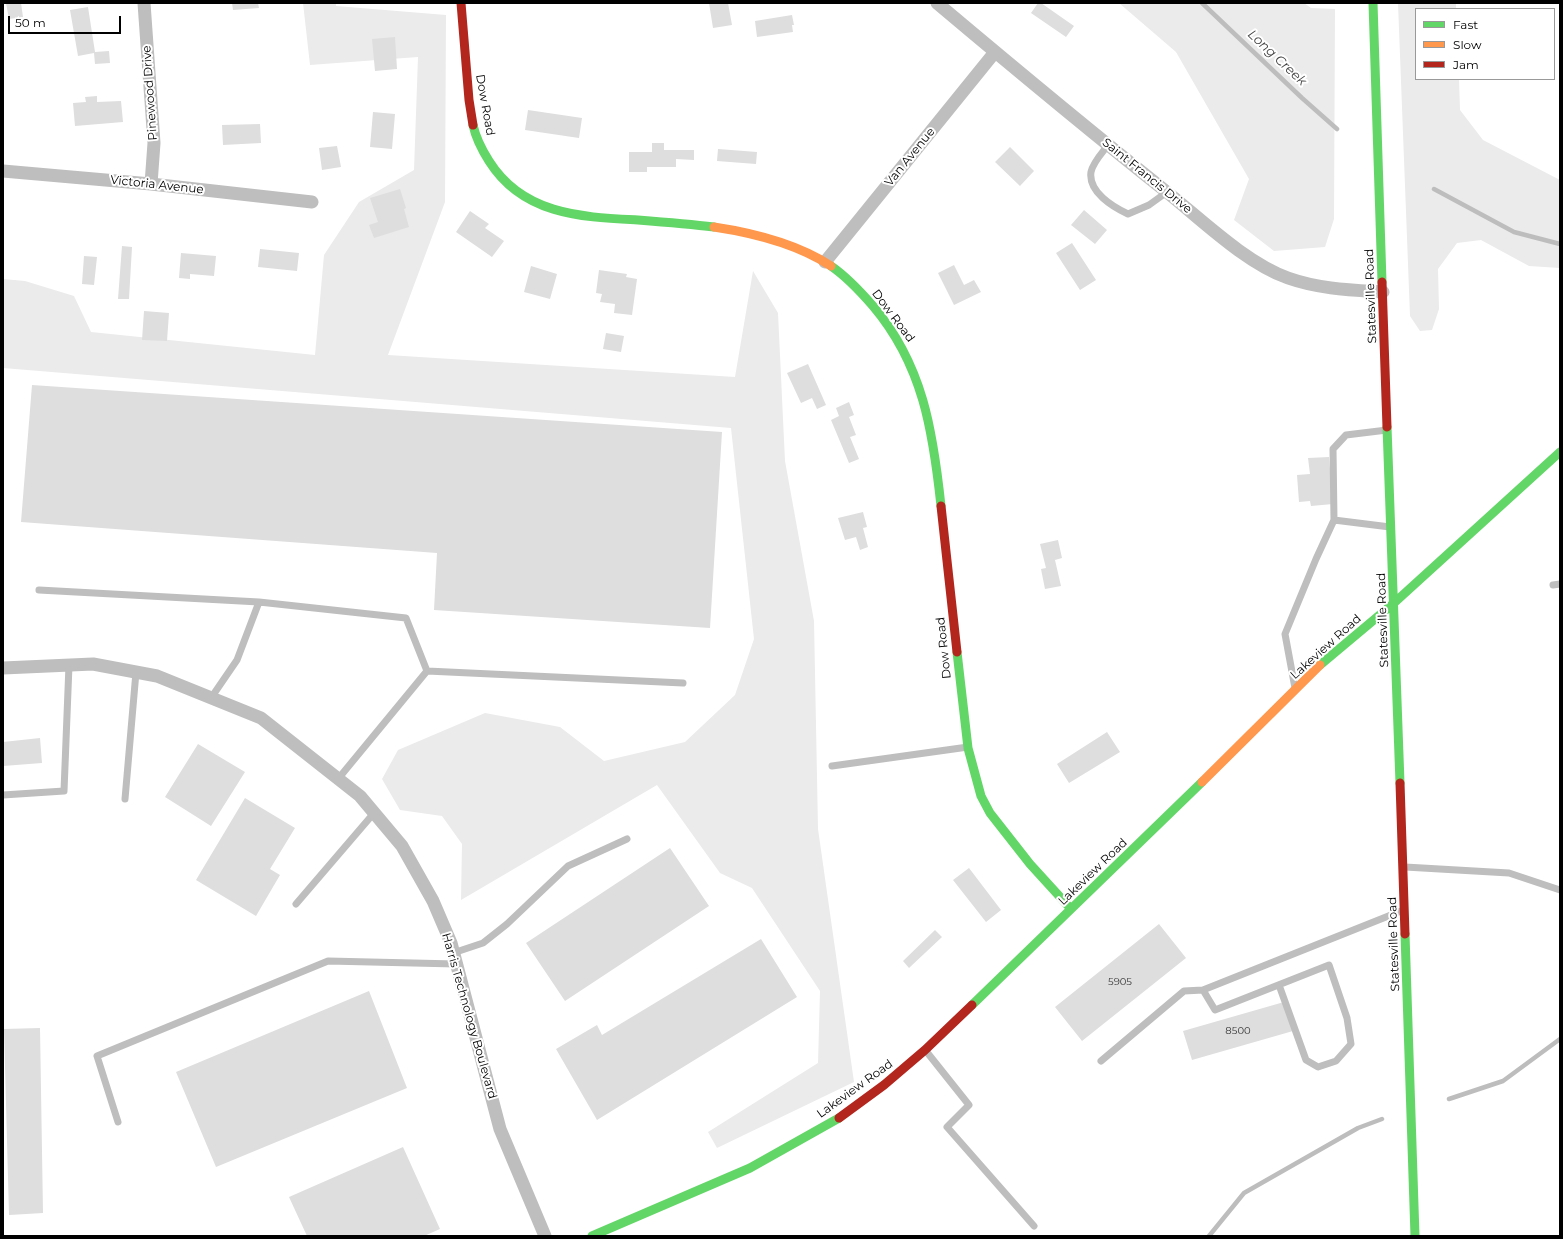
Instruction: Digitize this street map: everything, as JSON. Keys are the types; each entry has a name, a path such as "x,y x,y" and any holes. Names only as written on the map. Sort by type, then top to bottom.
{"main road":[{"name":"Dow Road","path":"461,3 469,94 476,135 481,148 492,167 516,192 526,199 548,209 566,213 667,222 742,231 772,240 825,262 834,269 864,296 898,339 908,356 919,385 925,405 935,459 968,747 974,774 981,796 990,812 1030,864 1071,909"},
{"name":"Statesville Road","path":"1373,3 1415,1236"},
{"name":"Lakeview Road","path":"592,1236 750,1168 837,1119 884,1085 925,1050 1208,777 1324,661 1394,603 1560,452"}],"street":[{"name":"Pinewood Drive","path":"144,3 154,143 151,184"},
{"name":"Saint Francis Drive","path":"937,3 994,52 1108,145 1245,254 1287,278 1333,289 1383,292"},
{"name":"Van Avenue","path":"825,262 994,52"},
{"name":"Victoria Avenue","path":"3,171 151,184 312,202"},
{"name":"Harris Technology Boulevard","path":"3,668 93,664 157,676 261,718 360,796 402,846 433,901 455,958 500,1129 545,1236"}],"lane":[{"path":"1108,145 1096,161 1091,172 1093,185 1100,196 1120,211 1128,214 1149,205 1167,192"},
{"path":"1296,690 1285,634 1334,520 1333,450 1346,435 1388,430"},
{"path":"1334,520 1392,527"},
{"path":"40,590 259,602 406,618 426,671"},
{"path":"211,698 237,660 259,602"},
{"path":"3,795 64,791 69,665"},
{"path":"426,671 683,683"},
{"path":"338,779 426,671"},
{"path":"125,799 136,672"},
{"path":"832,766 968,747"},
{"path":"296,904 374,813"},
{"path":"118,1122 98,1056 328,961 455,958 483,943 507,924 568,866 627,838"},
{"path":"1403,867 1509,874 1560,890"},
{"path":"1101,1061 1184,991 1203,990 1405,910"},
{"path":"1203,990 1216,1010 1329,965 1348,1018 1351,1044 1336,1061 1318,1067 1306,1060 1279,985"},
{"path":"925,1050 969,1105 947,1127 1034,1226"}],"shaded area":[{"path":"303,3 336,3 336,6 446,15 445,202 388,355 735,377 753,271 778,313 785,461 814,621 818,829 854,1082 717,1148 708,1132 818,1063 820,991 752,888 720,873 657,785 461,900 462,844 442,816 400,810 382,779 398,750 485,713 560,727 604,761 685,742 735,695 754,639 731,428 3,368 3,279 25,281 74,296 91,332 315,355 324,255 359,202 414,170 418,57 310,65"},
{"path":"1119,3 1304,3 1311,8 1335,9 1334,219 1325,247 1274,251 1234,220 1249,179 1176,52"},
{"path":"1398,3 1456,3 1456,8 1415,8 1415,80 1459,80 1460,110 1483,140 1560,180 1560,268 1529,266 1481,240 1457,243 1438,269 1439,309 1432,330 1420,331 1410,316"}],"building":[{"path":"6,3 21,3 23,17 9,19"},
{"path":"232,3 258,3 259,8 233,10"},
{"path":"709,3 728,3 732,25 713,28"},
{"path":"1038,3 1041,3 1074,26 1066,37 1031,13"},
{"path":"88,7 95,52 109,51 110,63 95,64 94,53 78,56 70,10"},
{"path":"792,15 794,25 792,25 793,32 757,37 755,21"},
{"path":"395,37 397,69 375,71 372,39"},
{"path":"97,96 97,102 121,101 123,122 75,126 73,103 86,102 85,97"},
{"path":"528,110 582,118 579,138 525,130"},
{"path":"373,112 395,114 392,149 370,147"},
{"path":"260,124 261,143 223,145 222,125"},
{"path":"652,143 664,143 664,150 694,150 694,160 676,159 676,167 647,167 647,172 629,172 629,152 652,152"},
{"path":"337,146 341,167 322,170 319,148"},
{"path":"1010,147 1034,171 1020,186 995,162"},
{"path":"718,149 757,152 756,164 717,161"},
{"path":"400,189 406,208 404,209 409,227 374,238 369,225 378,222 370,198"},
{"path":"1084,210 1107,230 1095,244 1071,225"},
{"path":"470,211 489,224 485,228 504,241 492,257 456,232"},
{"path":"1072,243 1096,280 1080,290 1056,253"},
{"path":"122,246 132,247 129,299 118,299"},
{"path":"260,249 299,253 297,271 258,267"},
{"path":"181,253 216,256 214,276 190,274 190,279 179,278"},
{"path":"84,256 97,257 94,285 82,284"},
{"path":"954,265 964,285 974,280 981,292 954,305 938,273"},
{"path":"531,266 557,274 550,299 524,292"},
{"path":"599,270 627,274 626,277 637,279 632,315 614,313 615,304 600,302 602,294 596,293"},
{"path":"144,311 169,313 167,341 142,340"},
{"path":"606,333 624,336 621,352 603,349"},
{"path":"808,364 826,405 817,409 812,398 801,403 787,373"},
{"path":"32,385 722,432 710,628 434,610 437,553 21,522"},
{"path":"849,402 854,415 849,417 856,435 850,437 859,459 849,463 831,420 839,416 836,408"},
{"path":"1329,457 1333,504 1311,506 1310,501 1299,502 1297,475 1310,474 1308,458"},
{"path":"863,512 867,527 863,528 868,547 860,550 856,537 845,540 838,518"},
{"path":"1058,540 1062,558 1055,560 1061,586 1045,589 1041,569 1046,568 1040,544"},
{"path":"1107,732 1120,752 1069,783 1057,764"},
{"path":"40,738 42,763 3,766 3,742"},
{"path":"198,744 245,772 211,826 165,797"},
{"path":"245,798 295,828 270,869 280,875 256,916 196,880"},
{"path":"670,848 709,906 565,1001 526,943"},
{"path":"969,868 1001,910 986,922 953,880"},
{"path":"1159,924 1186,958 1082,1041 1055,1007"},
{"path":"935,930 942,937 909,968 903,961"},
{"path":"761,939 797,997 597,1120 556,1049 597,1025 602,1035"},
{"path":"369,991 407,1088 216,1167 176,1072"},
{"path":"1284,1002 1293,1031 1192,1060 1183,1031"},
{"path":"40,1028 43,1213 9,1215 4,1029"},
{"path":"403,1147 440,1229 424,1236 307,1236 289,1197"}],"waterway":[{"name":"Long Creek","path":"1202,3 1302,98 1337,129"},
{"name":"Long Creek","path":"1434,189 1514,232 1560,244"},
{"path":"1449,1099 1503,1081 1560,1039"},
{"path":"1209,1236 1244,1193 1358,1128 1382,1119"}],"traffic: fast":[{"path":"1373,3 1382,282"},
{"path":"473,125 484,153 503,179 519,193 536,203 555,210 595,217 714,227"},
{"path":"831,266 853,284 873,306 890,328 904,352 923,400 934,451 941,506"},
{"path":"1387,427 1400,783"},
{"path":"1320,665 1394,603 1560,452"},
{"path":"957,652 968,748 981,796 990,813 1030,864 1071,909"},
{"path":"972,1005 1202,782"},
{"path":"1405,934 1415,1236"},
{"path":"592,1236 750,1168 839,1118"}],"traffic: slow":[{"path":"714,227 744,232 774,240 804,251 831,266"},
{"path":"1202,782 1320,665"}],"traffic: jam":[{"path":"461,3 469,100 473,125"},
{"path":"1382,282 1387,427"},
{"path":"941,506 957,652"},
{"path":"1400,783 1405,934"},
{"path":"839,1118 884,1085 925,1050 972,1005"}]}
